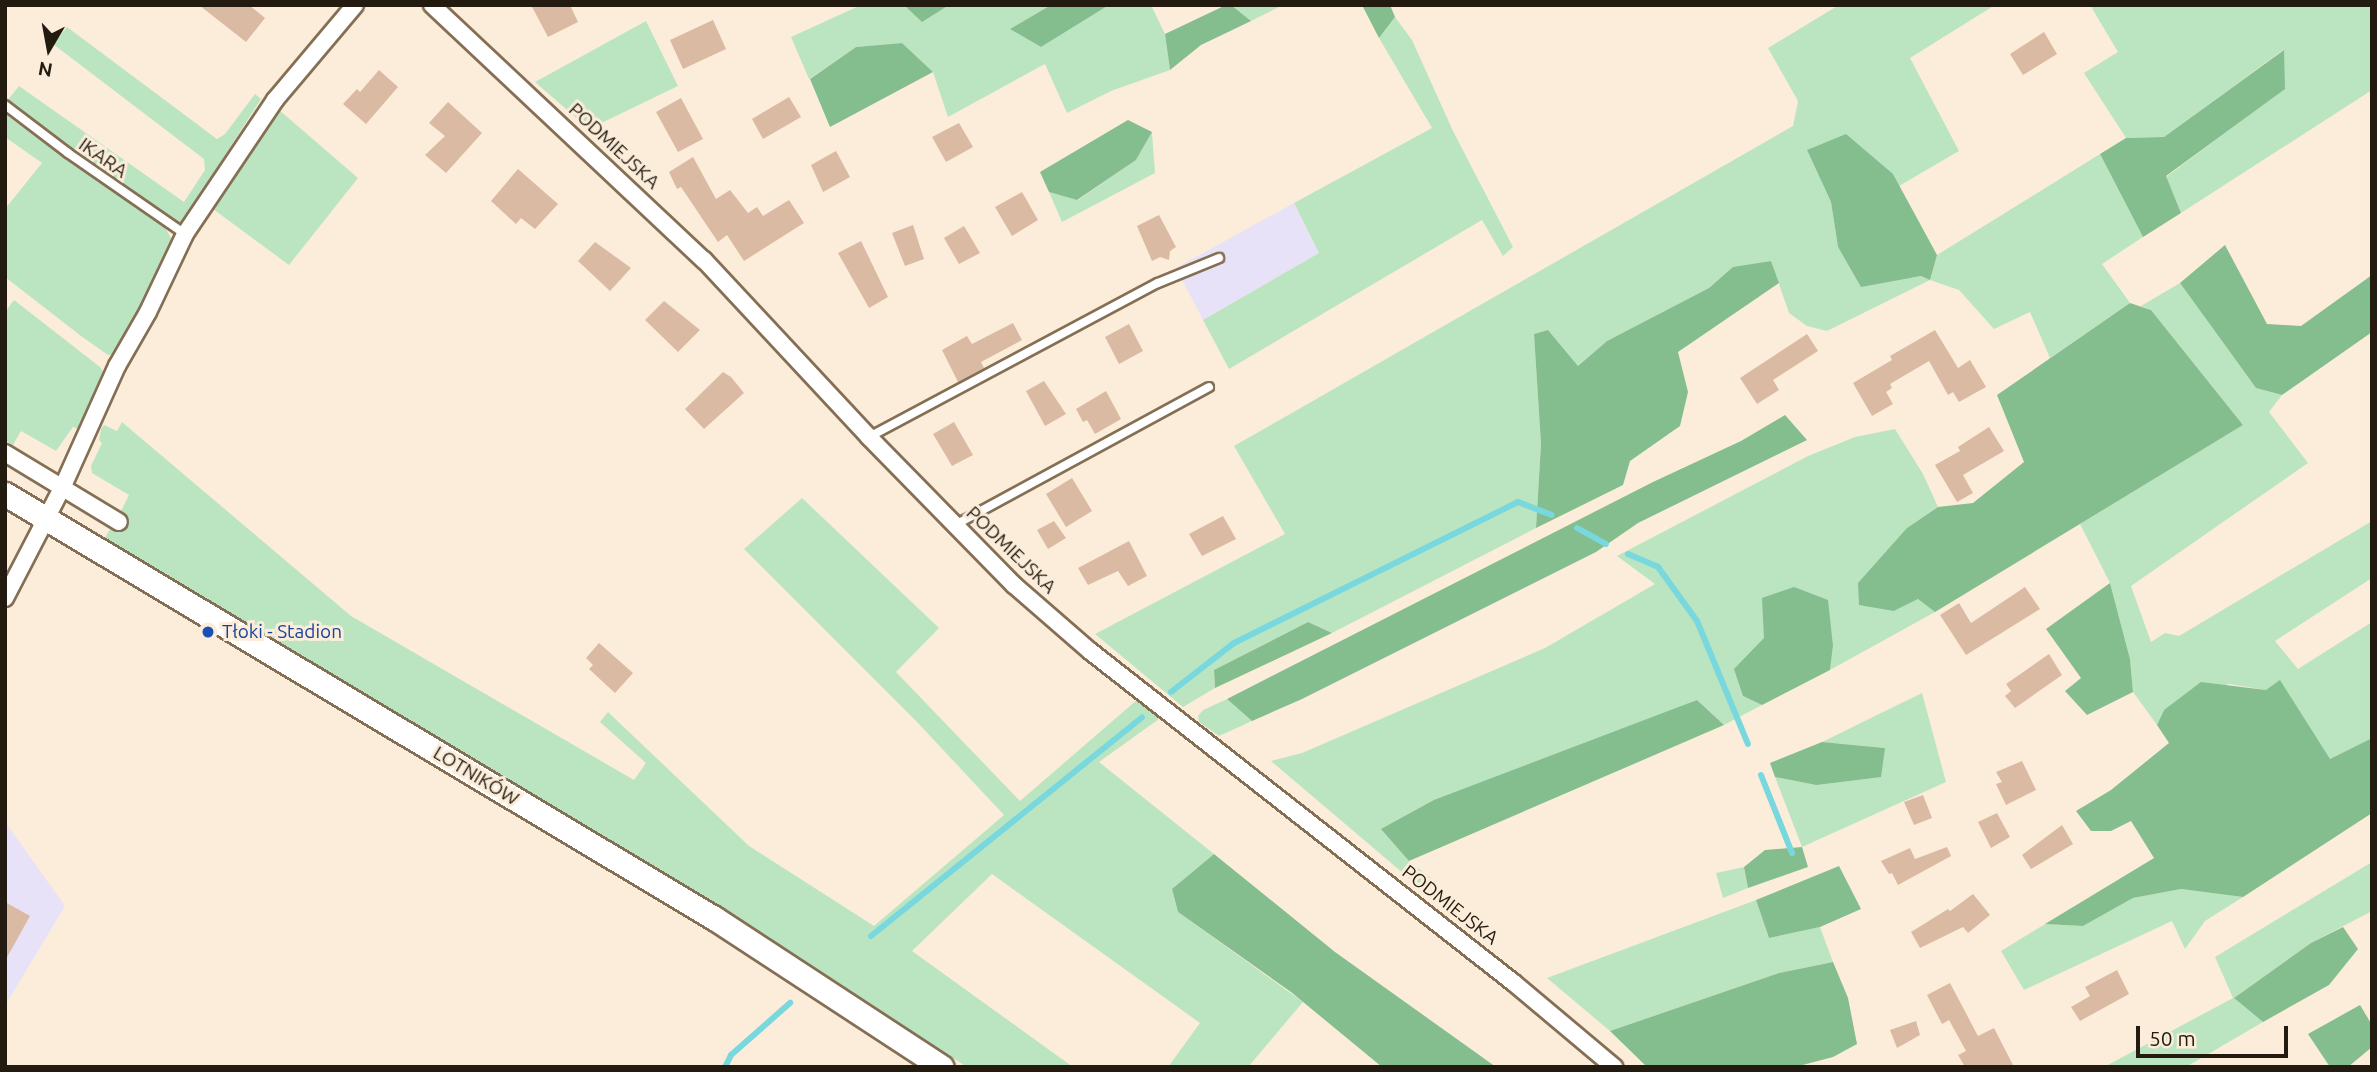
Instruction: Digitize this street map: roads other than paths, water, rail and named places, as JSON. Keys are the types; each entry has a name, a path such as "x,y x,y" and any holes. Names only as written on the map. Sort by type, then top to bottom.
{"street":[{"path":"5,598 63,486 117,366 148,312 185,234 275,100 355,5"},
{"name":"PODMIEJSKA","path":"432,5 704,260 869,437 1014,585 1090,651 1514,983 1614,1067"},
{"path":"5,453 119,522"},
{"name":"LOTNIKÓW","path":"5,494 714,918 942,1067"}],"lane":[{"name":"IKARA","path":"5,105 68,153 185,234"},
{"path":"869,437 1158,283 1219,258"},
{"path":"954,525 1209,387"}],"waterway":[{"path":"1171,692 1234,643 1518,502 1552,515"},
{"path":"1577,528 1606,544"},
{"path":"1628,554 1658,567 1697,621 1748,744"},
{"path":"871,936 1142,717"},
{"path":"1761,775 1792,853"},
{"path":"725,1067 731,1055 790,1003"}],"place":[{"name":"Tłoki - Stadion","path":"208,632"}]}
